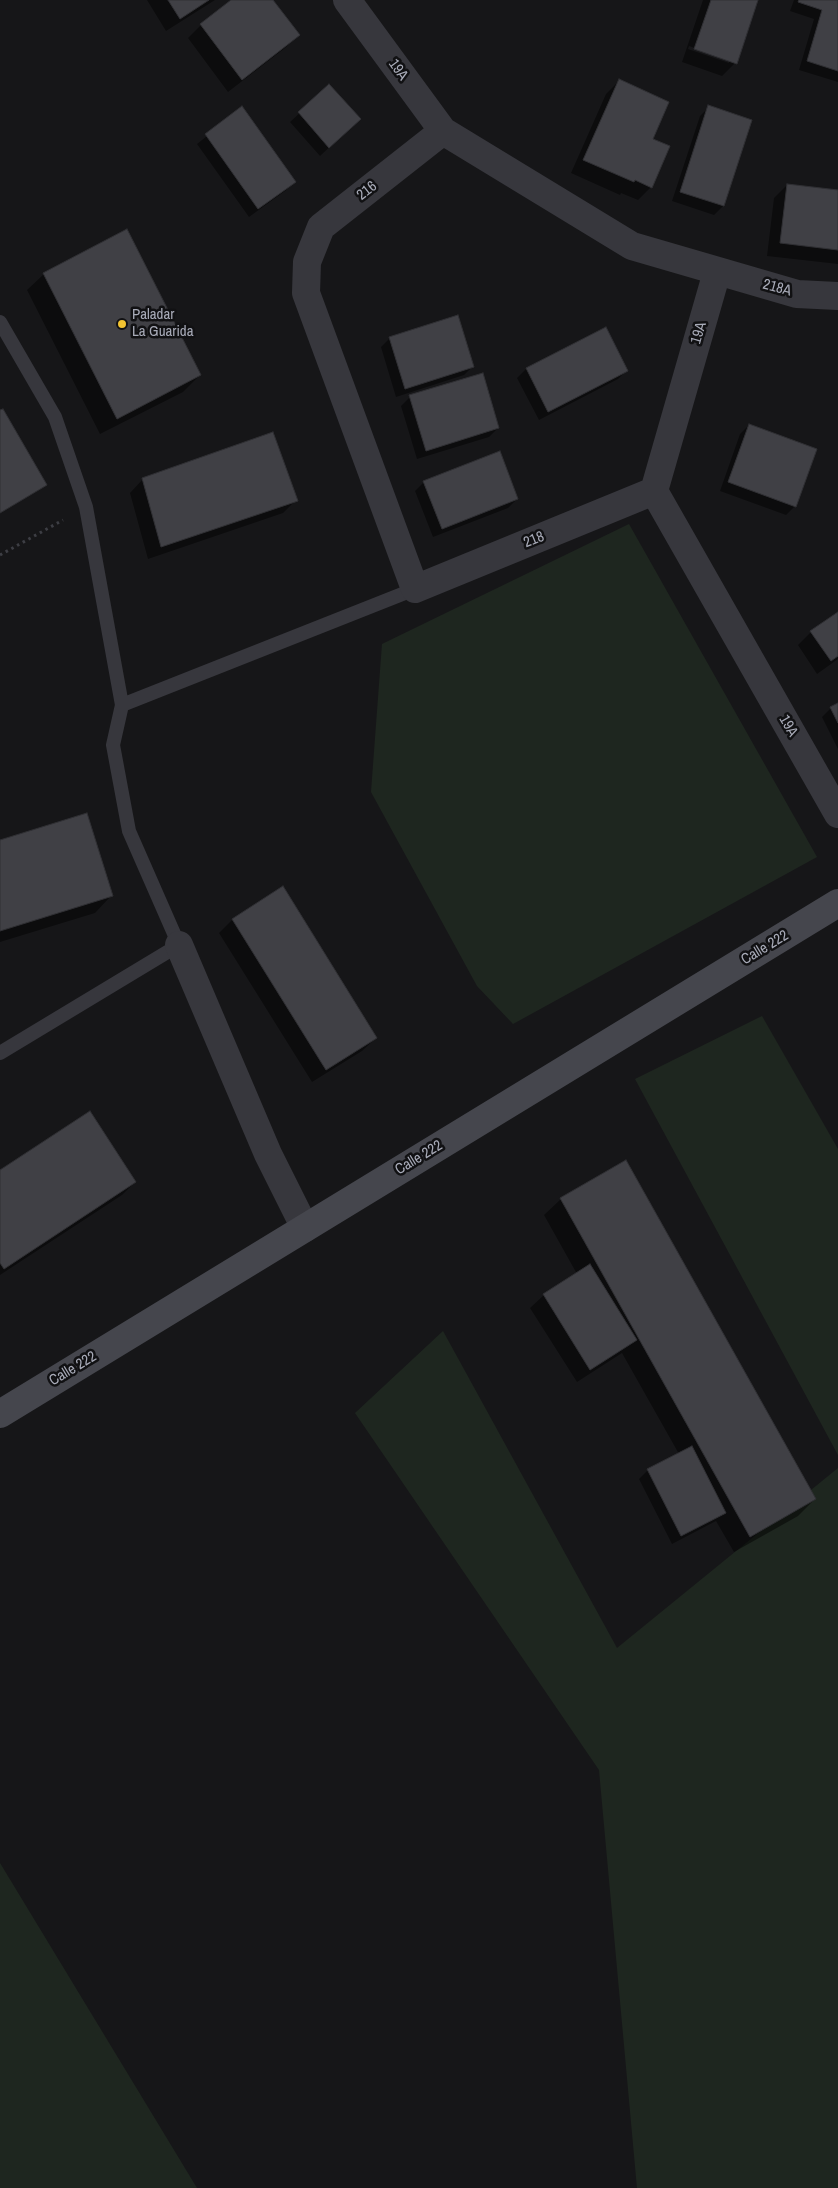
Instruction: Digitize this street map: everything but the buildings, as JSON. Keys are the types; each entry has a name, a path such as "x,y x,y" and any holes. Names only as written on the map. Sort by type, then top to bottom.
{"main road":[{"name":"Calle 222","path":"0,1414 838,903"}],"street":[{"name":"19A","path":"348,0 443,131 632,246 717,272 654,491 838,814"},
{"name":"216","path":"415,589 306,293 307,262 321,227 443,131"},
{"name":"218A","path":"717,272 797,294 838,296"},
{"name":"218","path":"415,589 654,491"},
{"path":"179,945 268,1154 305,1228"}],"lane":[{"path":"0,322 55,417 86,507 122,705 113,745 129,831 179,945 0,1053"},
{"path":"122,705 415,589"}],"path":[{"path":"0,555 86,507"}],"shaded area":[{"path":"629,524 817,857 513,1024 477,986 371,792 382,644"},
{"path":"762,1016 838,1149 838,1455 635,1079"},
{"path":"443,1331 617,1648 838,1468 838,2188 637,2188 599,1770 355,1413"},
{"path":"0,1863 197,2188 0,2188"}],"place":[{"name":"Paladar La Guarida","path":"122,324"}]}
